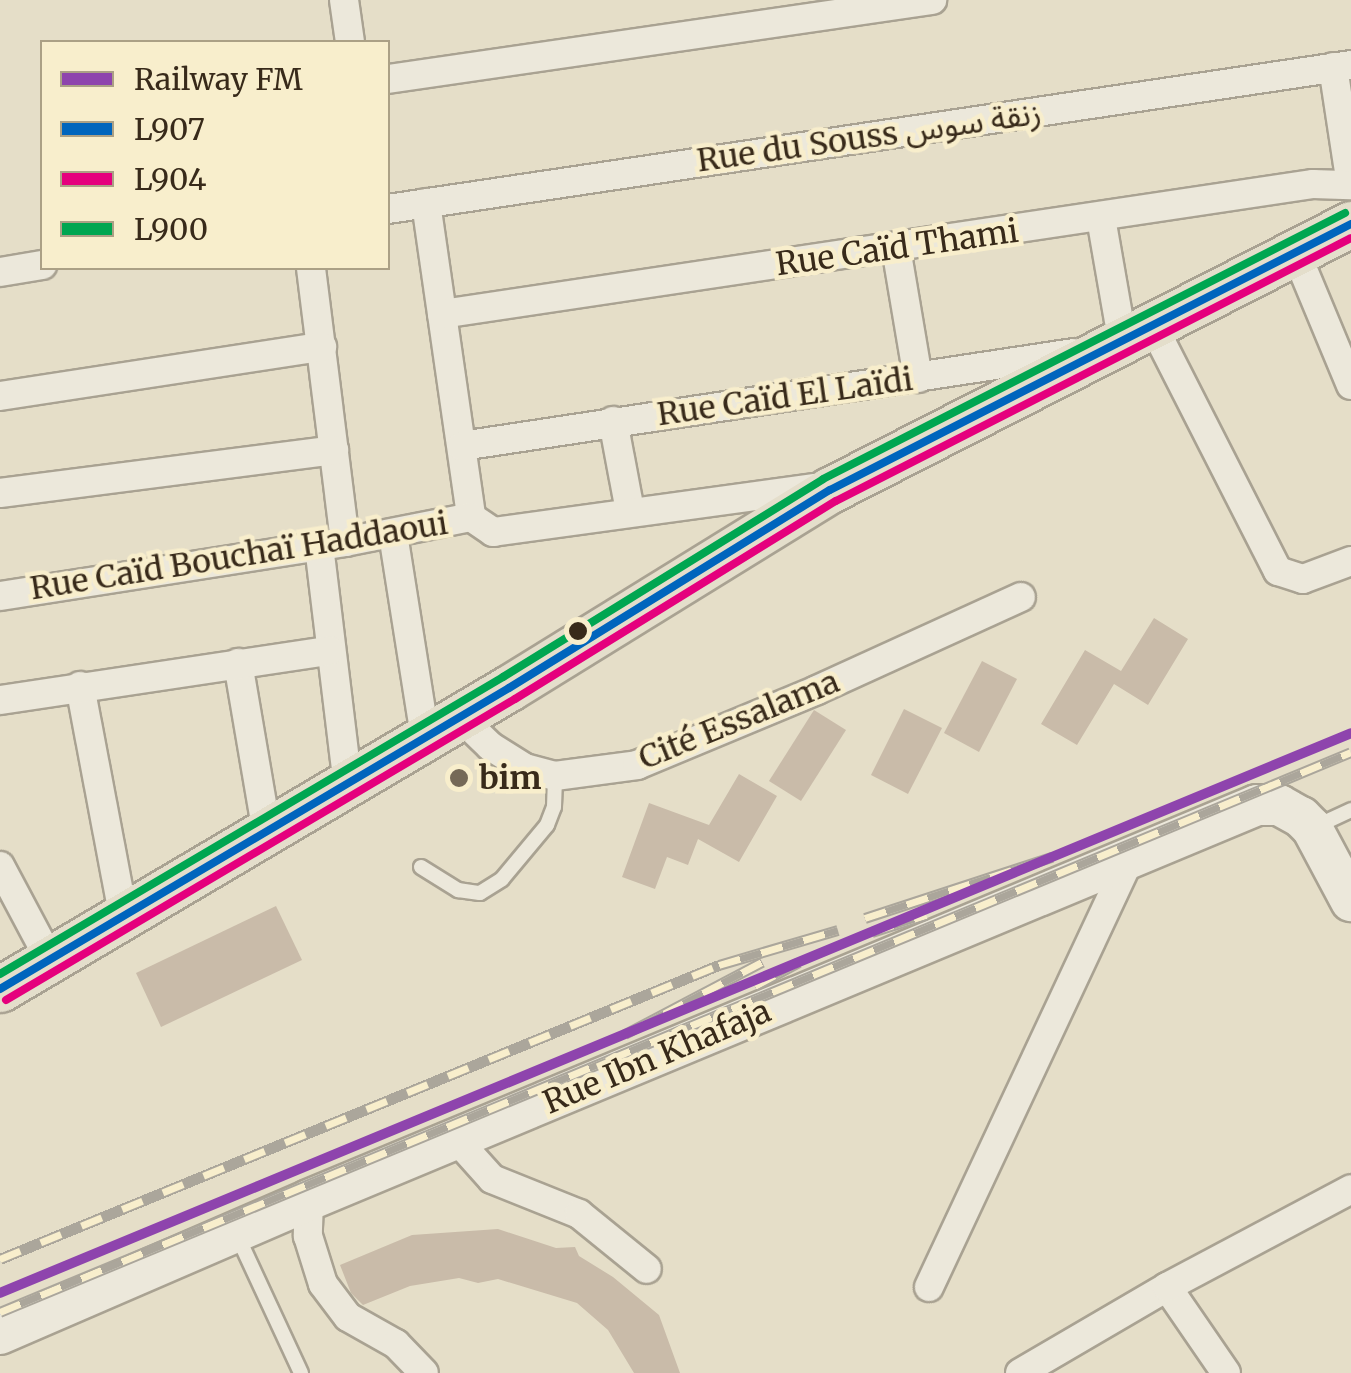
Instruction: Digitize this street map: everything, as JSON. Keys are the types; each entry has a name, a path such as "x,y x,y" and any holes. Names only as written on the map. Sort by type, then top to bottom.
{"main road":[{"path":"0,989 348,785 830,490 1351,224"}],"street":[{"path":"344,0 350,40"},
{"path":"390,80 932,0"},
{"path":"1342,66 1351,185"},
{"name":"Rue du Souss زنقة سوس","path":"390,209 1342,66"},
{"name":"Rue Caïd Thami","path":"442,314 1313,184 1351,185"},
{"path":"426,203 471,518"},
{"path":"1101,218 1128,341 1278,571 1303,579 1351,562"},
{"path":"896,248 918,378"},
{"path":"1296,253 1351,385"},
{"path":"0,272 40,265"},
{"path":"311,270 334,450 329,651 348,785"},
{"name":"Rue Caïd El Laïdi","path":"462,446 1096,350 1128,341"},
{"path":"0,396 322,348"},
{"path":"612,421 630,511"},
{"path":"0,494 334,450"},
{"name":"Rue Caïd Bouchaï Haddaoui","path":"0,596 393,534 471,518 494,532 804,489 830,490"},
{"path":"393,534 443,727"},
{"name":"Cité Essalama","path":"443,727 490,746 524,768 555,776 636,765 688,746 1021,597"},
{"path":"0,700 329,651"},
{"path":"238,664 268,832"},
{"path":"80,686 124,918"},
{"name":"Rue Ibn Khafaja","path":"0,1334 310,1200 1262,804 1294,810 1312,828"},
{"path":"1312,828 1351,902"},
{"path":"929,1287 1130,861"},
{"path":"0,866 9,909 50,960"},
{"path":"458,1140 492,1179 579,1214 647,1269"},
{"path":"1020,1373 1351,1189"},
{"path":"310,1200 311,1254 339,1307 359,1324 396,1344 424,1373"},
{"path":"1167,1288 1226,1373"}],"lane":[{"path":"421,867 458,890 480,893 502,879 547,825 554,807 555,776"},
{"path":"1312,828 1351,810"},
{"path":"236,1234 301,1373"}],"building":[{"path":"1154,618 1188,639 1148,705 1114,684 1077,745 1041,724 1085,650 1121,671"},
{"path":"982,661 1017,679 979,752 944,733"},
{"path":"904,709 942,728 908,794 871,775"},
{"path":"814,710 846,730 801,801 769,781"},
{"path":"739,774 777,796 739,862 698,839 688,865 667,857 655,889 622,877 649,803 709,825"},
{"path":"276,906 302,960 161,1027 136,973"},
{"path":"498,1229 556,1248 575,1247 579,1256 613,1277 659,1315 680,1373 634,1373 608,1330 577,1303 498,1279 478,1283 459,1278 410,1286 363,1305 351,1293 340,1265 412,1235"}],"railway":[{"path":"0,1312 1351,752"},
{"path":"865,918 1052,857"},
{"path":"872,932 926,915"},
{"path":"0,1259 719,965 838,930"},
{"path":"625,1034 762,962"},
{"path":"755,986 799,962"}],"rail line":[{"name":"FM","path":"0,1293 1351,733"}],"transit line":[{"name":"L900","path":"0,974 503,677 823,479 1345,213"},
{"name":"L907","path":"0,989 509,688 830,490 1351,224"},
{"name":"L904","path":"6,1000 515,699 836,501 1351,238"}],"place":[{"name":"bim","path":"459,778"}]}
